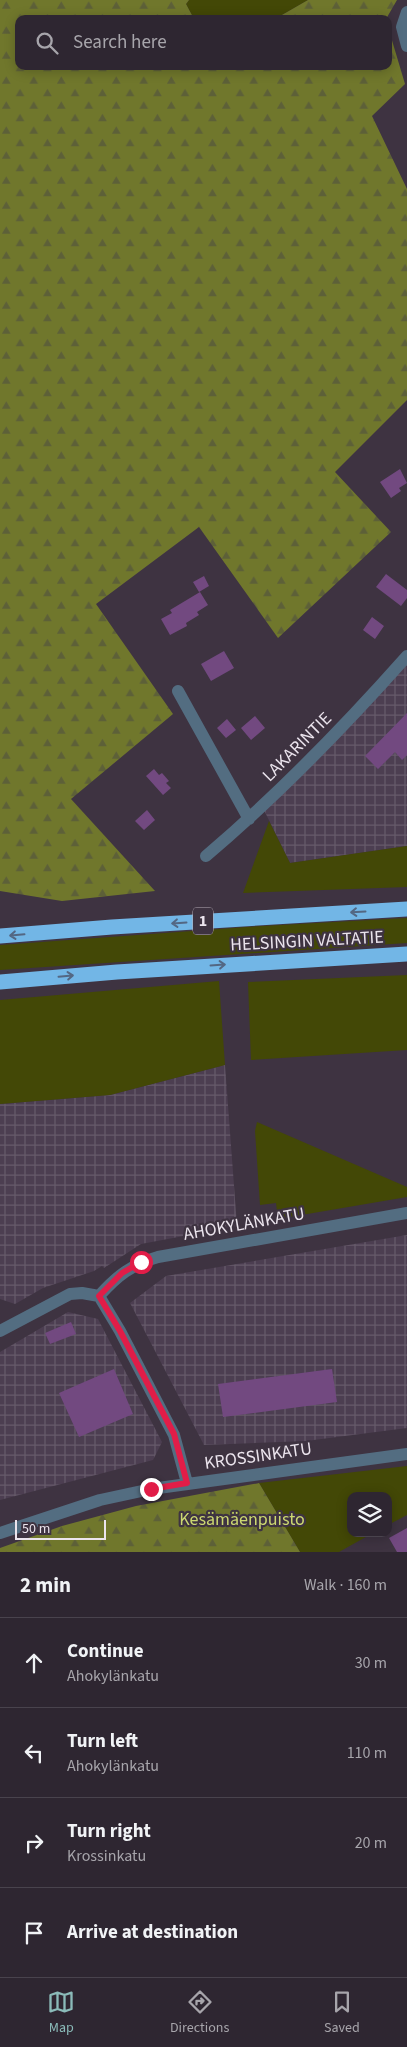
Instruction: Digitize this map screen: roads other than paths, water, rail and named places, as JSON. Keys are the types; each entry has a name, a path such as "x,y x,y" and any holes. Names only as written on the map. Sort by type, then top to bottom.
{"highway":[{"name":"HELSINGIN VALTATIE","path":"0,936 112,927 407,909"},
{"name":"HELSINGIN VALTATIE","path":"0,982 117,972 407,954"}],"street":[{"path":"407,12 402,27 407,46"},
{"name":"LAKARINTIE","path":"206,856 249,819 357,712 407,656"},
{"path":"178,691 249,819"},
{"name":"AHOKYLÄNKATU","path":"99,1296 122,1273 141,1262 158,1257 407,1212"},
{"path":"0,1331 70,1294 82,1293 99,1296 125,1339 174,1434 187,1483"},
{"name":"KROSSINKATU","path":"0,1534 100,1500 187,1483 407,1454"}],"park label":[{"name":"Kesämäenpuisto","path":"242,1519"}]}
